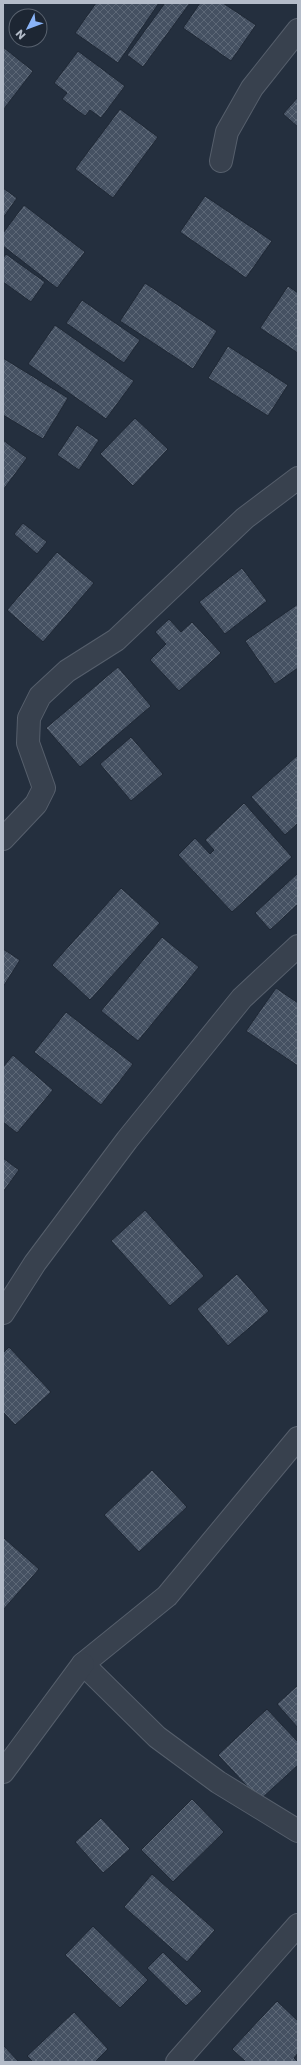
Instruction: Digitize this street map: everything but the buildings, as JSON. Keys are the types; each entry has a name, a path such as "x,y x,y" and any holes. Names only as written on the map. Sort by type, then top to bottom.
{"street":[{"path":"221,161 227,132 252,88 298,30"},
{"path":"3,838 36,804 44,788 28,743 29,718 40,696 67,671 116,640 245,518 298,478"},
{"path":"3,1313 35,1263 127,1140 242,998 298,946"},
{"path":"3,1772 83,1664 167,1596 298,1438"},
{"path":"83,1664 157,1737 218,1782 298,1831"},
{"path":"177,2062 298,1925"}]}
